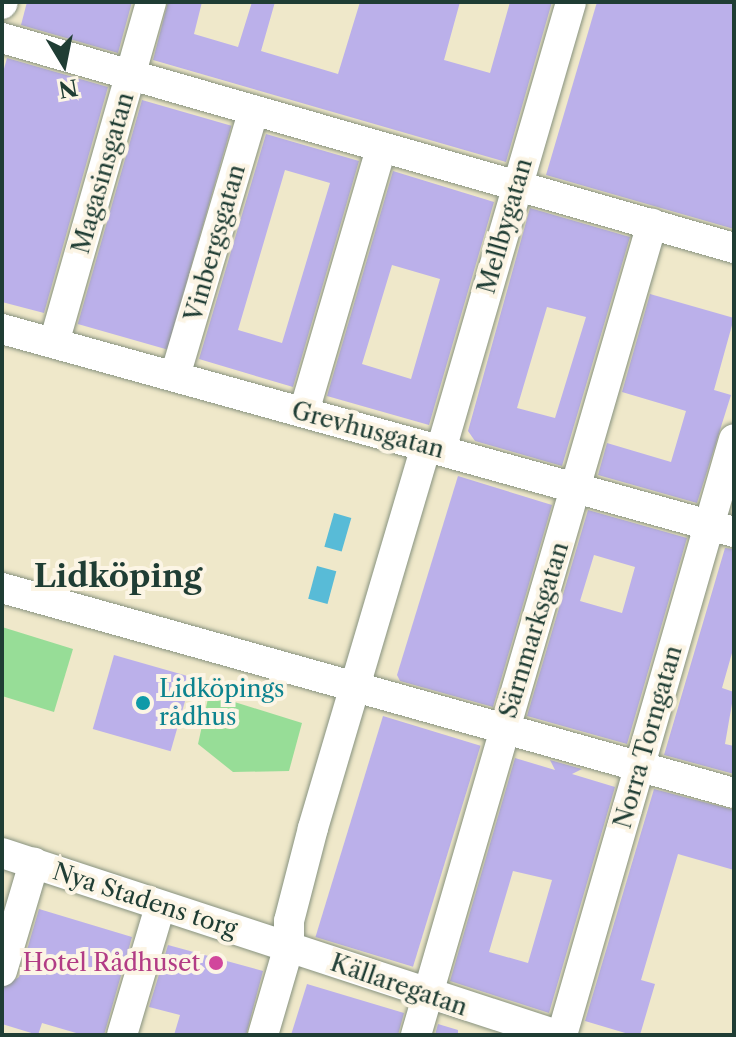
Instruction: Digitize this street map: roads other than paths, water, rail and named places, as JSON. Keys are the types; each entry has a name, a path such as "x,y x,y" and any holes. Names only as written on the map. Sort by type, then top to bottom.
{"street":[{"name":"Magasinsgatan","path":"54,343 151,2"},
{"name":"Mellbygatan","path":"263,1035 289,946 289,921 350,686 434,448 571,2"},
{"path":"2,38 734,248"},
{"name":"Vinbergsgatan","path":"175,376 254,110"},
{"path":"304,412 381,148"},
{"name":"Särnmarksgatan","path":"416,1035 504,729 579,487 652,224"},
{"name":"Grevhusgatan","path":"2,329 721,528"},
{"name":"Norra Torngatan","path":"559,1035 639,767 721,528 734,439"},
{"path":"2,588 734,793"},
{"name":"Nya Stadens torg","path":"2,853 160,907 289,946"},
{"path":"2,971 34,863"},
{"path":"122,1035 160,907"},
{"name":"Källaregatan","path":"289,946 427,997 559,1035"}],"water":[{"path":"334,513 351,518 342,552 324,547"},
{"path":"317,566 336,571 328,604 308,599"}],"place":[{"name":"Lidköpings rådhus","path":"143,703"},
{"name":"Hotel Rådhuset","path":"216,963"}],"district":[{"name":"Lidköping","path":"118,576"}]}
